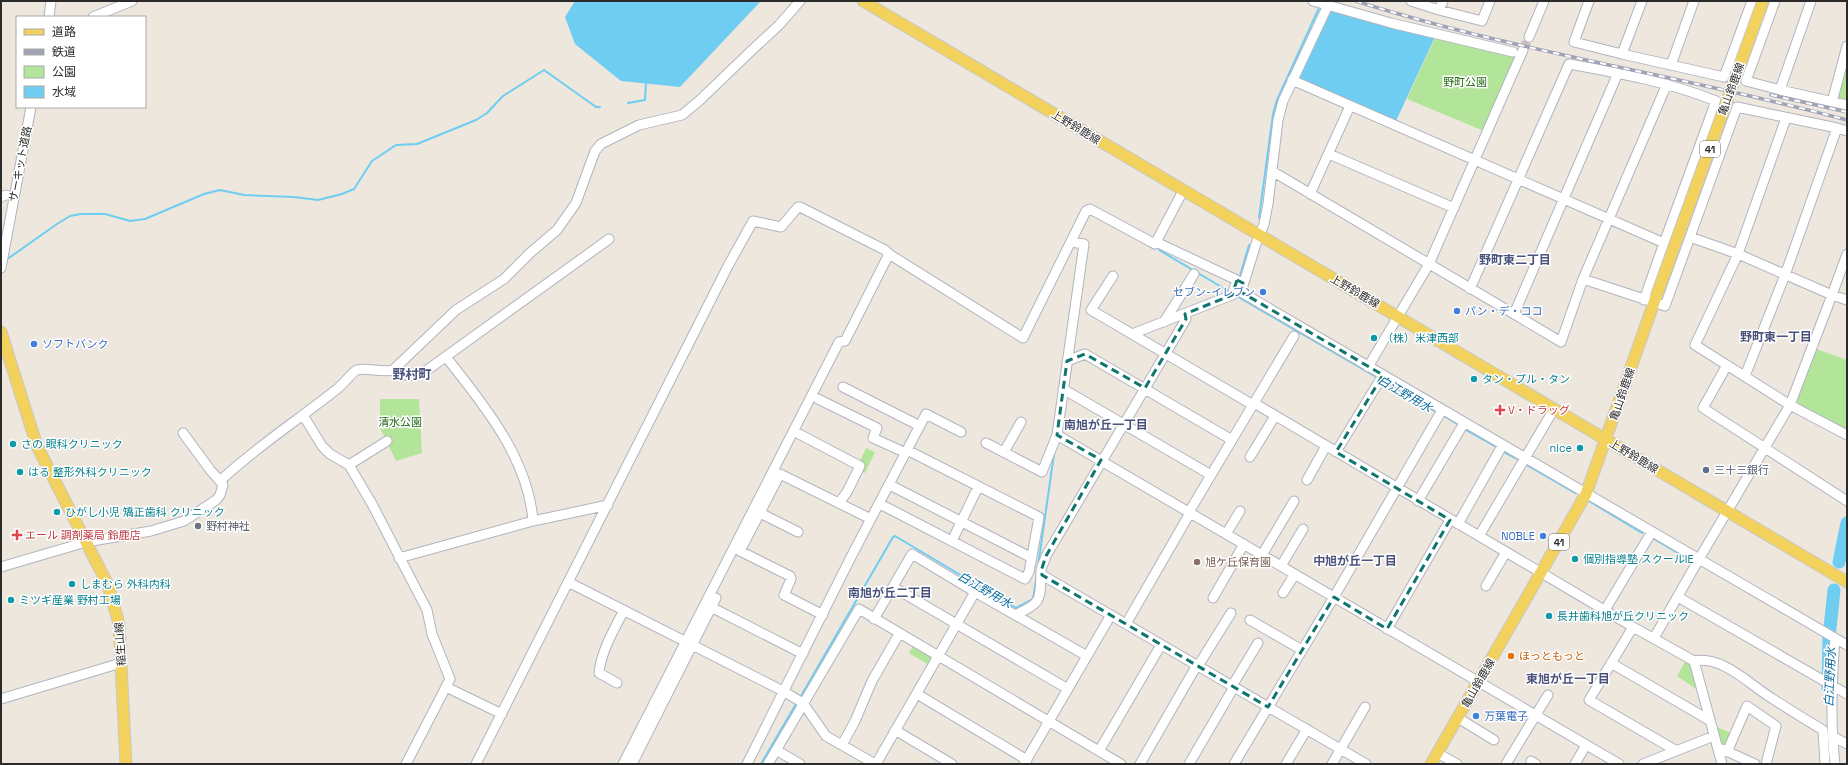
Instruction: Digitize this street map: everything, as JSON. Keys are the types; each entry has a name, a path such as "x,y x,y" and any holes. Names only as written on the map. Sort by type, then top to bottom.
{"main road":[{"name":"上野鈴鹿線","path":"863,1 1847,582"},
{"name":"亀山鈴鹿線","path":"1431,764 1586,494 1606,440 1651,300 1763,1"},
{"name":"稲生山線","path":"1,332 38,446 104,575 112,596 119,624 126,764"}],"street":[{"path":"48,16 51,1"},
{"path":"95,16 132,1"},
{"path":"220,480 255,449 339,388 355,371 385,372 393,370 456,310 504,279 530,253 557,230 576,203 595,151 600,144 639,125 671,118 687,111 751,50 762,42 800,1"},
{"path":"1313,1 1329,3 1391,23 1513,52"},
{"path":"1411,1 1441,5 1482,21 1490,1"},
{"path":"1529,37 1544,1"},
{"path":"1590,1 1574,42 1847,105"},
{"path":"1622,54 1642,1"},
{"path":"1724,77 1752,1"},
{"path":"1746,81 1775,1"},
{"path":"1780,90 1811,1"},
{"path":"1671,65 1692,2"},
{"path":"1132,334 1232,295 1240,282 1260,235 1268,204 1278,120 1283,101 1329,3"},
{"path":"1832,102 1847,46"},
{"path":"1368,367 1429,264 1523,50"},
{"path":"1470,289 1569,64 1668,84 1696,92 1716,101 1736,107 1847,131"},
{"path":"1514,314 1618,73"},
{"path":"1292,80 1664,243"},
{"path":"1272,171 1561,342 1583,279 1668,84"},
{"path":"1651,300 1664,243 1716,101"},
{"path":"1310,194 1350,106"},
{"path":"1583,279 1651,300 1665,306 1736,107"},
{"name":"サーキット道路","path":"1,268 31,108"},
{"path":"1786,118 1738,254 1695,344 1790,405 1847,435"},
{"path":"1745,376 1785,275 1837,128"},
{"path":"1328,154 1454,208"},
{"path":"1156,242 1183,191"},
{"path":"476,764 728,266 753,221 781,227 798,206 885,250 889,254 1023,338 1086,212 1090,209 1155,244 1156,242 1240,282"},
{"path":"1690,237 1738,254 1832,295 1847,300"},
{"path":"393,370 398,373 418,376 609,239"},
{"path":"986,442 1042,472 1050,455 1056,438 1084,244 1071,242"},
{"path":"632,764 689,644 842,342 889,254"},
{"path":"1654,638 1790,405 1847,254"},
{"path":"1164,322 1194,274"},
{"path":"1113,276 1091,310 1275,416 1396,489 1633,627 1694,661 1699,660 1723,665 1743,677 1772,699 1823,730 1825,764"},
{"path":"1240,282 1241,292 1368,367 1381,378 1523,461 1586,494 1847,645"},
{"path":"1015,615 1035,604 1041,592 1042,573 1046,556 1101,460 1186,319 1185,314"},
{"path":"1126,624 1211,475 1294,336"},
{"path":"1067,361 1085,354 1232,440"},
{"path":"446,357 483,404 515,459 529,493 533,521"},
{"path":"1727,365 1703,408 1847,501"},
{"path":"1336,452 1381,378"},
{"path":"843,387 920,426"},
{"path":"1063,389 1211,475"},
{"path":"818,399 877,428 873,438 907,452 1039,518 1029,572 1025,579 880,504"},
{"path":"1479,536 1554,409"},
{"path":"1234,764 1334,597 1441,413"},
{"path":"747,764 926,414 961,432"},
{"path":"303,415 322,446 330,454 349,465 372,504 427,610 432,634 450,679 406,764"},
{"path":"1250,457 1275,416"},
{"path":"1004,452 1021,422"},
{"path":"1418,501 1462,426"},
{"path":"1,567 86,542 150,531 184,521 216,500 222,490 223,485 183,433"},
{"path":"799,434 860,466 847,492 839,503"},
{"path":"1056,438 1101,460 1619,764"},
{"path":"349,465 387,441"},
{"path":"1306,480 1326,446"},
{"path":"1387,629 1501,448"},
{"path":"623,764 711,607 780,474 871,519"},
{"path":"890,484 1032,558"},
{"path":"952,541 978,487"},
{"path":"1262,555 1294,500"},
{"path":"399,558 533,521 608,505"},
{"path":"1226,534 1240,512"},
{"path":"760,513 798,532"},
{"path":"1281,566 1303,529"},
{"path":"1605,610 1651,532"},
{"path":"1213,598 1244,544"},
{"path":"740,550 790,576 791,579 784,596 823,615"},
{"path":"1486,586 1506,552"},
{"path":"874,619 912,554 1087,656"},
{"path":"1029,572 1042,573 1161,645 1366,764"},
{"path":"1283,593 1295,574"},
{"path":"568,582 783,691 803,703 826,736 875,764 975,592"},
{"path":"893,587 1068,689"},
{"path":"1678,597 1847,694"},
{"path":"711,607 802,654"},
{"path":"768,764 858,609 1121,764"},
{"path":"617,683 599,673 599,670 605,649 624,610"},
{"path":"1140,764 1197,666 1231,613"},
{"path":"917,694 1026,762 1111,615"},
{"path":"1250,620 1302,650"},
{"path":"1633,627 1589,700 1675,750"},
{"path":"842,745 855,721 872,681 900,634"},
{"path":"1831,636 1828,683 1835,764"},
{"path":"1188,764 1258,642"},
{"path":"1099,751 1161,645"},
{"path":"1694,661 1722,764"},
{"path":"1,699 121,663"},
{"path":"1611,663 1710,720"},
{"path":"446,687 502,714"},
{"path":"1506,764 1548,695"},
{"path":"1727,752 1747,706 1776,726 1766,764"},
{"path":"1332,764 1364,707"},
{"path":"1458,718 1494,740"},
{"path":"1286,764 1307,729"},
{"path":"895,730 952,764"},
{"path":"1643,764 1675,750 1714,736"},
{"path":"1832,736 1847,744"},
{"path":"1575,764 1586,745"},
{"path":"1717,747 1755,764"},
{"path":"776,750 800,764"},
{"path":"1437,753 1457,764"}],"highlighted area":[{"path":"1237,280 1243,283 1241,292 1383,375 1336,452 1450,520 1387,629 1334,597 1268,707 1042,575 1041,571 1046,556 1101,460 1057,435 1067,361 1085,354 1145,388 1186,319 1185,314 1232,295"}],"green space":[{"name":"野町公園","path":"1435,38 1516,55 1484,131 1407,99"},
{"path":"1847,58 1847,102 1838,100 1837,95"},
{"path":"1816,349 1847,360 1847,431 1799,406 1797,399"},
{"name":"清水公園","path":"380,399 419,399 422,453 396,461 380,428"},
{"path":"866,448 875,452 865,473 861,472 865,464 860,461"},
{"path":"913,646 931,656 932,660 929,665 909,653"},
{"path":"1685,662 1691,665 1696,689 1677,676"},
{"path":"1717,727 1731,733 1727,745 1720,743"}],"water":[{"path":"575,1 761,1 680,87 621,81 575,44 565,17"},
{"path":"1332,9 1435,37 1396,121 1301,80 1300,77"}],"waterway":[{"path":"1259,218 1273,114 1277,100 1319,8"},
{"path":"6,260 70,216 81,214 105,214 130,221 145,219 204,194 220,190 244,195 294,197 318,200 342,194 354,189 372,161 396,145 417,144 476,120 487,113 503,96 544,70 596,107 600,107"},
{"path":"628,103 645,100 646,83"},
{"path":"1240,276 1249,245"},
{"name":"白江野用水","path":"1149,246 1154,249"},
{"name":"白江野用水","path":"1159,250 1230,292"},
{"name":"白江野用水","path":"1235,295 1378,378"},
{"name":"白江野用水","path":"1383,381 1438,413"},
{"name":"白江野用水","path":"1442,415 1459,425"},
{"name":"白江野用水","path":"1464,429 1498,448"},
{"name":"白江野用水","path":"1502,451 1521,461"},
{"name":"白江野用水","path":"1038,566 1054,454"},
{"name":"白江野用水","path":"1525,464 1575,493"},
{"name":"白江野用水","path":"1589,501 1642,533"},
{"name":"白江野用水","path":"1839,562 1847,523"},
{"name":"白江野用水","path":"801,696 893,537 895,536 1016,608 1033,599 1037,575"},
{"name":"白江野用水","path":"1654,539 1690,560"},
{"name":"白江野用水","path":"1828,688 1829,638 1834,590"},
{"name":"白江野用水","path":"761,764 796,704"}],"tunnel":[{"path":"1523,50 1529,37"}],"railway":[{"path":"1356,1 1477,35 1786,104 1847,120"},
{"path":"1771,95 1847,112"}],"place":[{"name":"セブン-イレブン","path":"1263,292"},
{"name":"パン・デ・ココ","path":"1457,311"},
{"name":"（株）米津西部","path":"1374,338"},
{"name":"ソフトバンク","path":"34,344"},
{"name":"タン・プル・タン","path":"1474,379"},
{"name":"V・ドラッグ","path":"1500,410"},
{"name":"さの 眼科クリニック","path":"13,444"},
{"name":"nice","path":"1580,448"},
{"name":"三十三銀行","path":"1706,470"},
{"name":"はる 整形外科クリニック","path":"20,472"},
{"name":"ひがし小児 矯正歯科 クリニック","path":"57,512"},
{"name":"野村神社","path":"198,526"},
{"name":"エール 調剤薬局 鈴鹿店","path":"17,535"},
{"name":"NOBLE","path":"1543,536"},
{"name":"個別指導塾 スクールIE","path":"1575,559"},
{"name":"旭ケ丘保育園","path":"1197,562"},
{"name":"しまむら 外科内科","path":"72,584"},
{"name":"ミツギ産業 野村工場","path":"11,600"},
{"name":"長井歯科旭が丘クリニック","path":"1549,616"},
{"name":"ほっともっと","path":"1511,656"},
{"name":"万葉電子","path":"1476,716"}],"district":[{"name":"野町東二丁目","path":"1515,260"},
{"name":"野町東一丁目","path":"1776,337"},
{"name":"野村町","path":"412,374"},
{"name":"南旭が丘一丁目","path":"1106,425"},
{"name":"中旭が丘一丁目","path":"1355,561"},
{"name":"南旭が丘二丁目","path":"890,593"},
{"name":"東旭が丘一丁目","path":"1568,679"}]}
